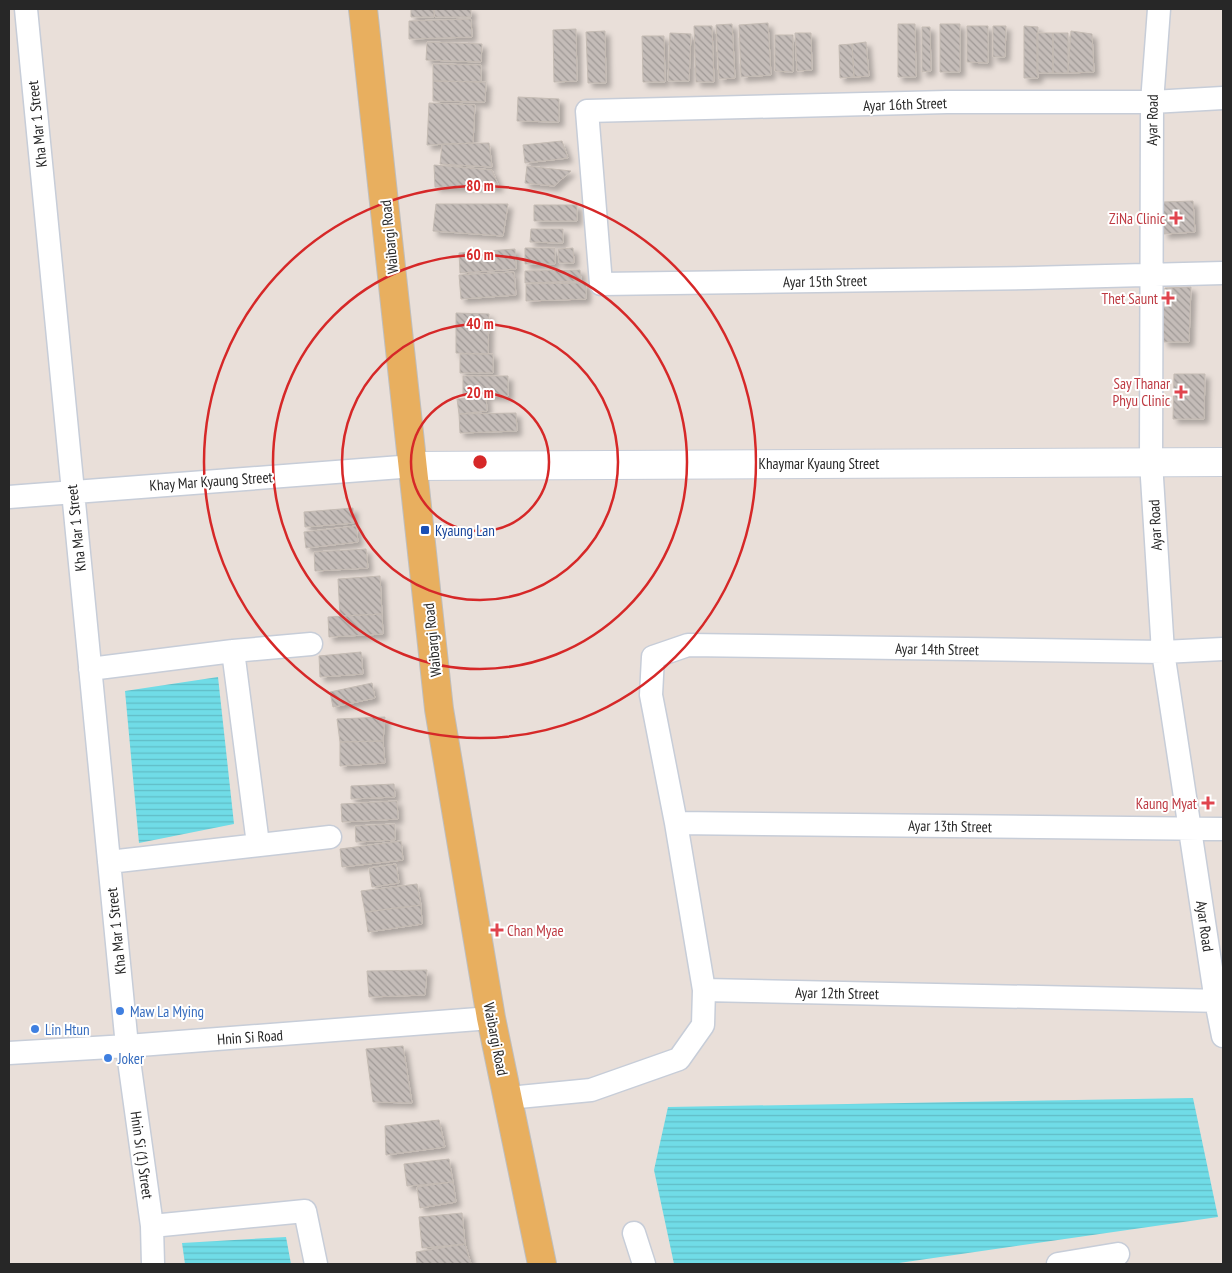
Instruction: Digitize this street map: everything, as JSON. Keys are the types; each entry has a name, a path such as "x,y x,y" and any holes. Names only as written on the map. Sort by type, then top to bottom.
{"main road":[{"name":"Waibargi Road","path":"363,9 440,709 491,1018 542,1264"}],"street":[{"name":"Kha Mar 1 Street","path":"26,9 127,1046"},
{"name":"Ayar Road","path":"1159,9 1152,102 1151,462 1163,652 1190,830 1220,1001 1223,1036"},
{"name":"Ayar 16th Street","path":"587,111 947,102 1152,102 1223,98"},
{"name":"Ayar 15th Street","path":"587,111 601,284 1152,276 1223,273"},
{"name":"Khaymar Kyaung Street","path":"414,466 1223,462"},
{"name":"Khay Mar Kyaung Street","path":"9,497 414,466"},
{"path":"90,669 233,650 310,644"},
{"name":"Ayar 14th Street","path":"676,823 651,695 653,657 688,645 1163,652 1223,649"},
{"path":"233,650 258,844"},
{"path":"508,1098 590,1090 679,1059 702,1026 704,990 676,823"},
{"name":"Ayar 13th Street","path":"676,823 1223,829"},
{"path":"109,862 330,837"},
{"name":"Ayar 12th Street","path":"704,990 1220,1001"},
{"name":"Hnin Si Road","path":"9,1053 127,1046 491,1018"},
{"name":"Hnin Si (1) Street","path":"127,1046 152,1226 153,1264"},
{"path":"152,1226 305,1211 316,1264"},
{"path":"634,1232 644,1264"},
{"path":"1058,1264 1118,1254"}],"water":[{"path":"218,677 234,824 139,843 125,691"},
{"path":"1193,1098 1218,1217 892,1264 674,1264 654,1170 668,1107"},
{"path":"286,1237 291,1264 185,1264 182,1243"}],"building":[{"path":"411,9 434,9 434,17 411,17"},
{"path":"434,9 471,9 471,17 435,17"},
{"path":"471,19 472,37 409,39 409,21"},
{"path":"768,23 771,75 741,77 739,25"},
{"path":"732,24 735,78 719,79 716,25"},
{"path":"898,24 915,24 916,77 898,77"},
{"path":"940,24 960,24 960,72 940,72"},
{"path":"694,26 712,26 714,82 696,82"},
{"path":"967,26 988,26 988,63 967,62"},
{"path":"993,26 1006,26 1005,57 993,57"},
{"path":"1024,26 1038,27 1038,78 1024,78"},
{"path":"922,27 930,27 931,71 922,72"},
{"path":"576,29 577,81 554,82 553,30"},
{"path":"605,31 606,83 588,83 586,32"},
{"path":"1071,31 1092,34 1094,72 1068,73"},
{"path":"670,33 691,34 689,81 668,81"},
{"path":"795,33 811,33 812,70 797,71"},
{"path":"1037,33 1053,33 1053,73 1037,73"},
{"path":"1053,33 1068,33 1068,73 1053,73"},
{"path":"775,35 793,35 793,72 775,71"},
{"path":"642,36 664,36 665,82 643,82"},
{"path":"427,42 482,44 481,62 426,60"},
{"path":"866,42 869,76 854,77 852,44"},
{"path":"852,44 854,77 840,78 839,45"},
{"path":"433,64 481,65 481,82 433,81"},
{"path":"433,81 486,82 485,102 433,101"},
{"path":"518,97 559,99 559,122 517,121"},
{"path":"429,103 475,105 473,143 427,145"},
{"path":"562,141 568,158 525,163 523,145"},
{"path":"489,143 492,167 440,164 442,144"},
{"path":"434,165 492,170 499,187 435,187"},
{"path":"527,166 571,171 554,186 525,183"},
{"name":"ZiNa Clinic","path":"1193,201 1195,232 1164,234 1163,202"},
{"path":"436,204 508,204 503,236 433,231"},
{"path":"534,205 577,205 577,221 534,221"},
{"path":"531,229 563,229 563,243 530,242"},
{"path":"525,248 555,248 555,264 525,264"},
{"path":"573,248 574,263 559,263 558,249"},
{"path":"515,249 516,269 460,273 459,253"},
{"path":"580,270 581,281 525,283 525,271"},
{"path":"514,272 516,295 461,299 459,275"},
{"path":"586,283 586,299 526,301 526,284"},
{"path":"1191,287 1189,342 1164,342 1161,323 1165,288"},
{"path":"456,313 489,314 488,354 456,353"},
{"path":"460,354 493,354 493,373 460,373"},
{"name":"Say Thanar Phyu Clinic","path":"1174,374 1205,374 1204,419 1173,419"},
{"path":"463,376 508,376 508,396 463,395"},
{"path":"486,397 487,411 459,414 457,399"},
{"path":"516,413 517,431 460,433 459,414"},
{"path":"353,508 354,523 305,527 304,512"},
{"path":"356,526 358,542 306,548 304,532"},
{"path":"366,549 368,568 315,571 314,552"},
{"path":"380,576 382,614 340,616 338,579"},
{"path":"382,614 383,634 329,637 328,617"},
{"path":"361,652 363,674 320,677 319,656"},
{"path":"372,683 375,698 333,707 330,692"},
{"path":"385,717 383,741 340,742 337,719"},
{"path":"383,741 385,763 340,766 340,742"},
{"path":"394,784 395,797 351,799 351,786"},
{"path":"397,801 398,819 342,822 341,804"},
{"path":"395,824 395,840 356,842 355,826"},
{"path":"401,841 403,860 342,867 340,849"},
{"path":"396,864 399,883 372,887 369,868"},
{"path":"417,884 421,905 365,912 361,891"},
{"path":"421,905 422,924 368,932 365,912"},
{"path":"427,970 425,995 369,997 367,971"},
{"path":"403,1046 412,1103 373,1102 366,1049"},
{"path":"439,1120 445,1147 386,1155 385,1126"},
{"path":"449,1159 453,1182 407,1186 404,1164"},
{"path":"453,1182 456,1202 420,1208 417,1187"},
{"path":"462,1213 465,1244 422,1248 419,1217"},
{"path":"465,1244 471,1264 417,1264 416,1252"}],"place":[{"name":"ZiNa Clinic","path":"1176,218"},
{"name":"Thet Saunt","path":"1168,298"},
{"name":"Say Thanar Phyu Clinic","path":"1181,392"},
{"name":"Kyaung Lan","path":"425,530"},
{"name":"Kaung Myat","path":"1208,803"},
{"name":"Chan Myae","path":"497,930"},
{"name":"Maw La Mying","path":"120,1011"},
{"name":"Lin Htun","path":"35,1029"},
{"name":"Joker","path":"108,1058"}]}
